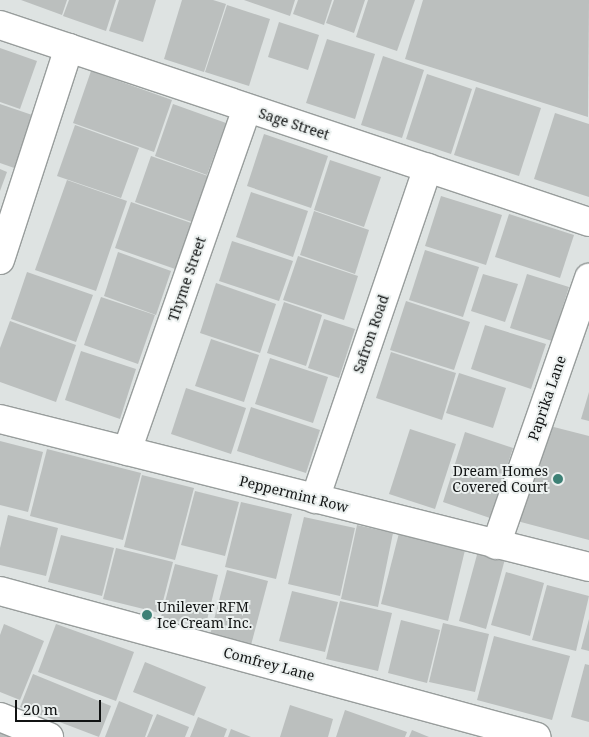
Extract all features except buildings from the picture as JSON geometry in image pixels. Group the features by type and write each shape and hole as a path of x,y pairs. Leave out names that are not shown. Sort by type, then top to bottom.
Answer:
{"street":[{"name":"Sage Street","path":"0,25 589,222"},
{"path":"0,260 69,48"},
{"name":"Thyme Street","path":"127,451 247,108"},
{"name":"Safron Road","path":"315,499 428,168"},
{"name":"Paprika Lane","path":"496,545 589,278"},
{"name":"Peppermint Row","path":"0,419 589,567"},
{"name":"Comfrey Lane","path":"0,591 537,737"},
{"path":"0,717 49,737"}],"place":[{"name":"Dream Homes Covered Court","path":"558,479"},
{"name":"Unilever RFM Ice Cream Inc.","path":"147,615"}]}
